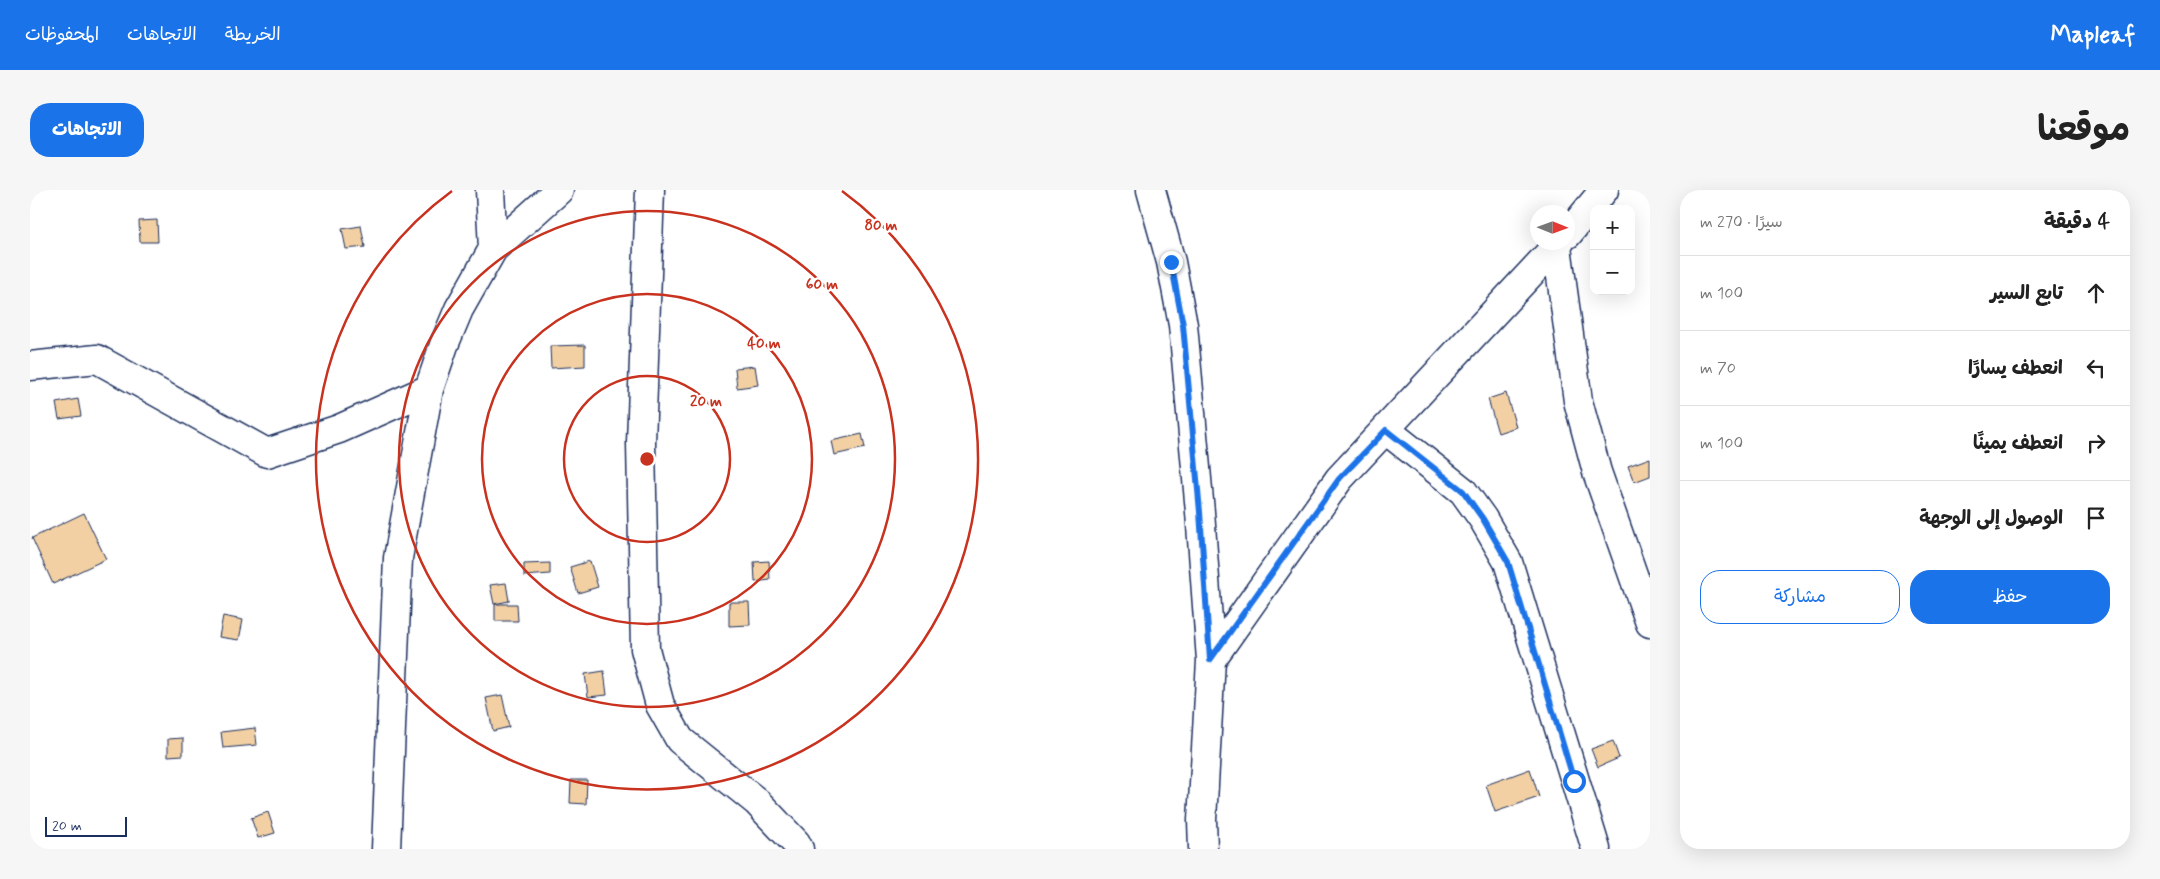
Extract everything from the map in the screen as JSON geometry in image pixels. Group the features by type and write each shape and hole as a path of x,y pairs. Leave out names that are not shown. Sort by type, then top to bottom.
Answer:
{"street":[{"path":"490,190 494,249"},
{"path":"386,849 398,558 429,389 444,344 459,309 494,249 559,190"},
{"path":"650,190 641,443 645,649 660,705 680,740 757,802 796,843 799,849"},
{"path":"1151,190 1171,262 1183,325 1200,512 1210,660 1202,820 1203,849"},
{"path":"1575,225 1604,190"},
{"path":"1210,660 1339,479 1554,250"},
{"path":"1563,250 1578,401 1597,472 1650,623"},
{"path":"30,366 97,359 267,453 338,430 429,389"},
{"path":"1386,430 1463,491 1483,519 1508,562 1596,849"}],"building":[{"path":"157,220 158,242 140,242 139,221"},
{"path":"361,226 365,247 346,249 342,229"},
{"path":"585,345 585,366 551,368 550,346"},
{"path":"755,366 758,385 737,388 735,368"},
{"path":"1506,393 1516,427 1498,433 1488,399"},
{"path":"78,399 81,416 59,419 56,403"},
{"path":"862,434 865,448 834,455 831,441"},
{"path":"1650,458 1650,476 1634,482 1628,466"},
{"path":"84,513 106,559 53,584 32,538"},
{"path":"590,561 598,587 578,593 570,567"},
{"path":"769,561 770,580 755,582 754,562"},
{"path":"550,563 550,574 524,576 524,564"},
{"path":"506,583 509,601 494,604 490,585"},
{"path":"729,602 749,602 750,625 729,626"},
{"path":"495,604 517,604 518,621 495,621"},
{"path":"223,616 243,620 239,640 219,637"},
{"path":"604,671 607,695 588,697 585,674"},
{"path":"502,695 509,727 493,731 486,698"},
{"path":"255,728 257,745 223,748 221,732"},
{"path":"183,738 183,755 168,756 168,739"},
{"path":"1613,741 1619,758 1598,767 1591,749"},
{"path":"1530,769 1539,797 1495,812 1486,785"},
{"path":"571,780 587,780 586,804 570,803"},
{"path":"268,812 275,833 258,838 251,818"}],"route":[{"path":"1171,262 1183,325 1200,512 1210,660 1339,479 1386,430 1463,491 1483,519 1508,562 1574,781"}]}
